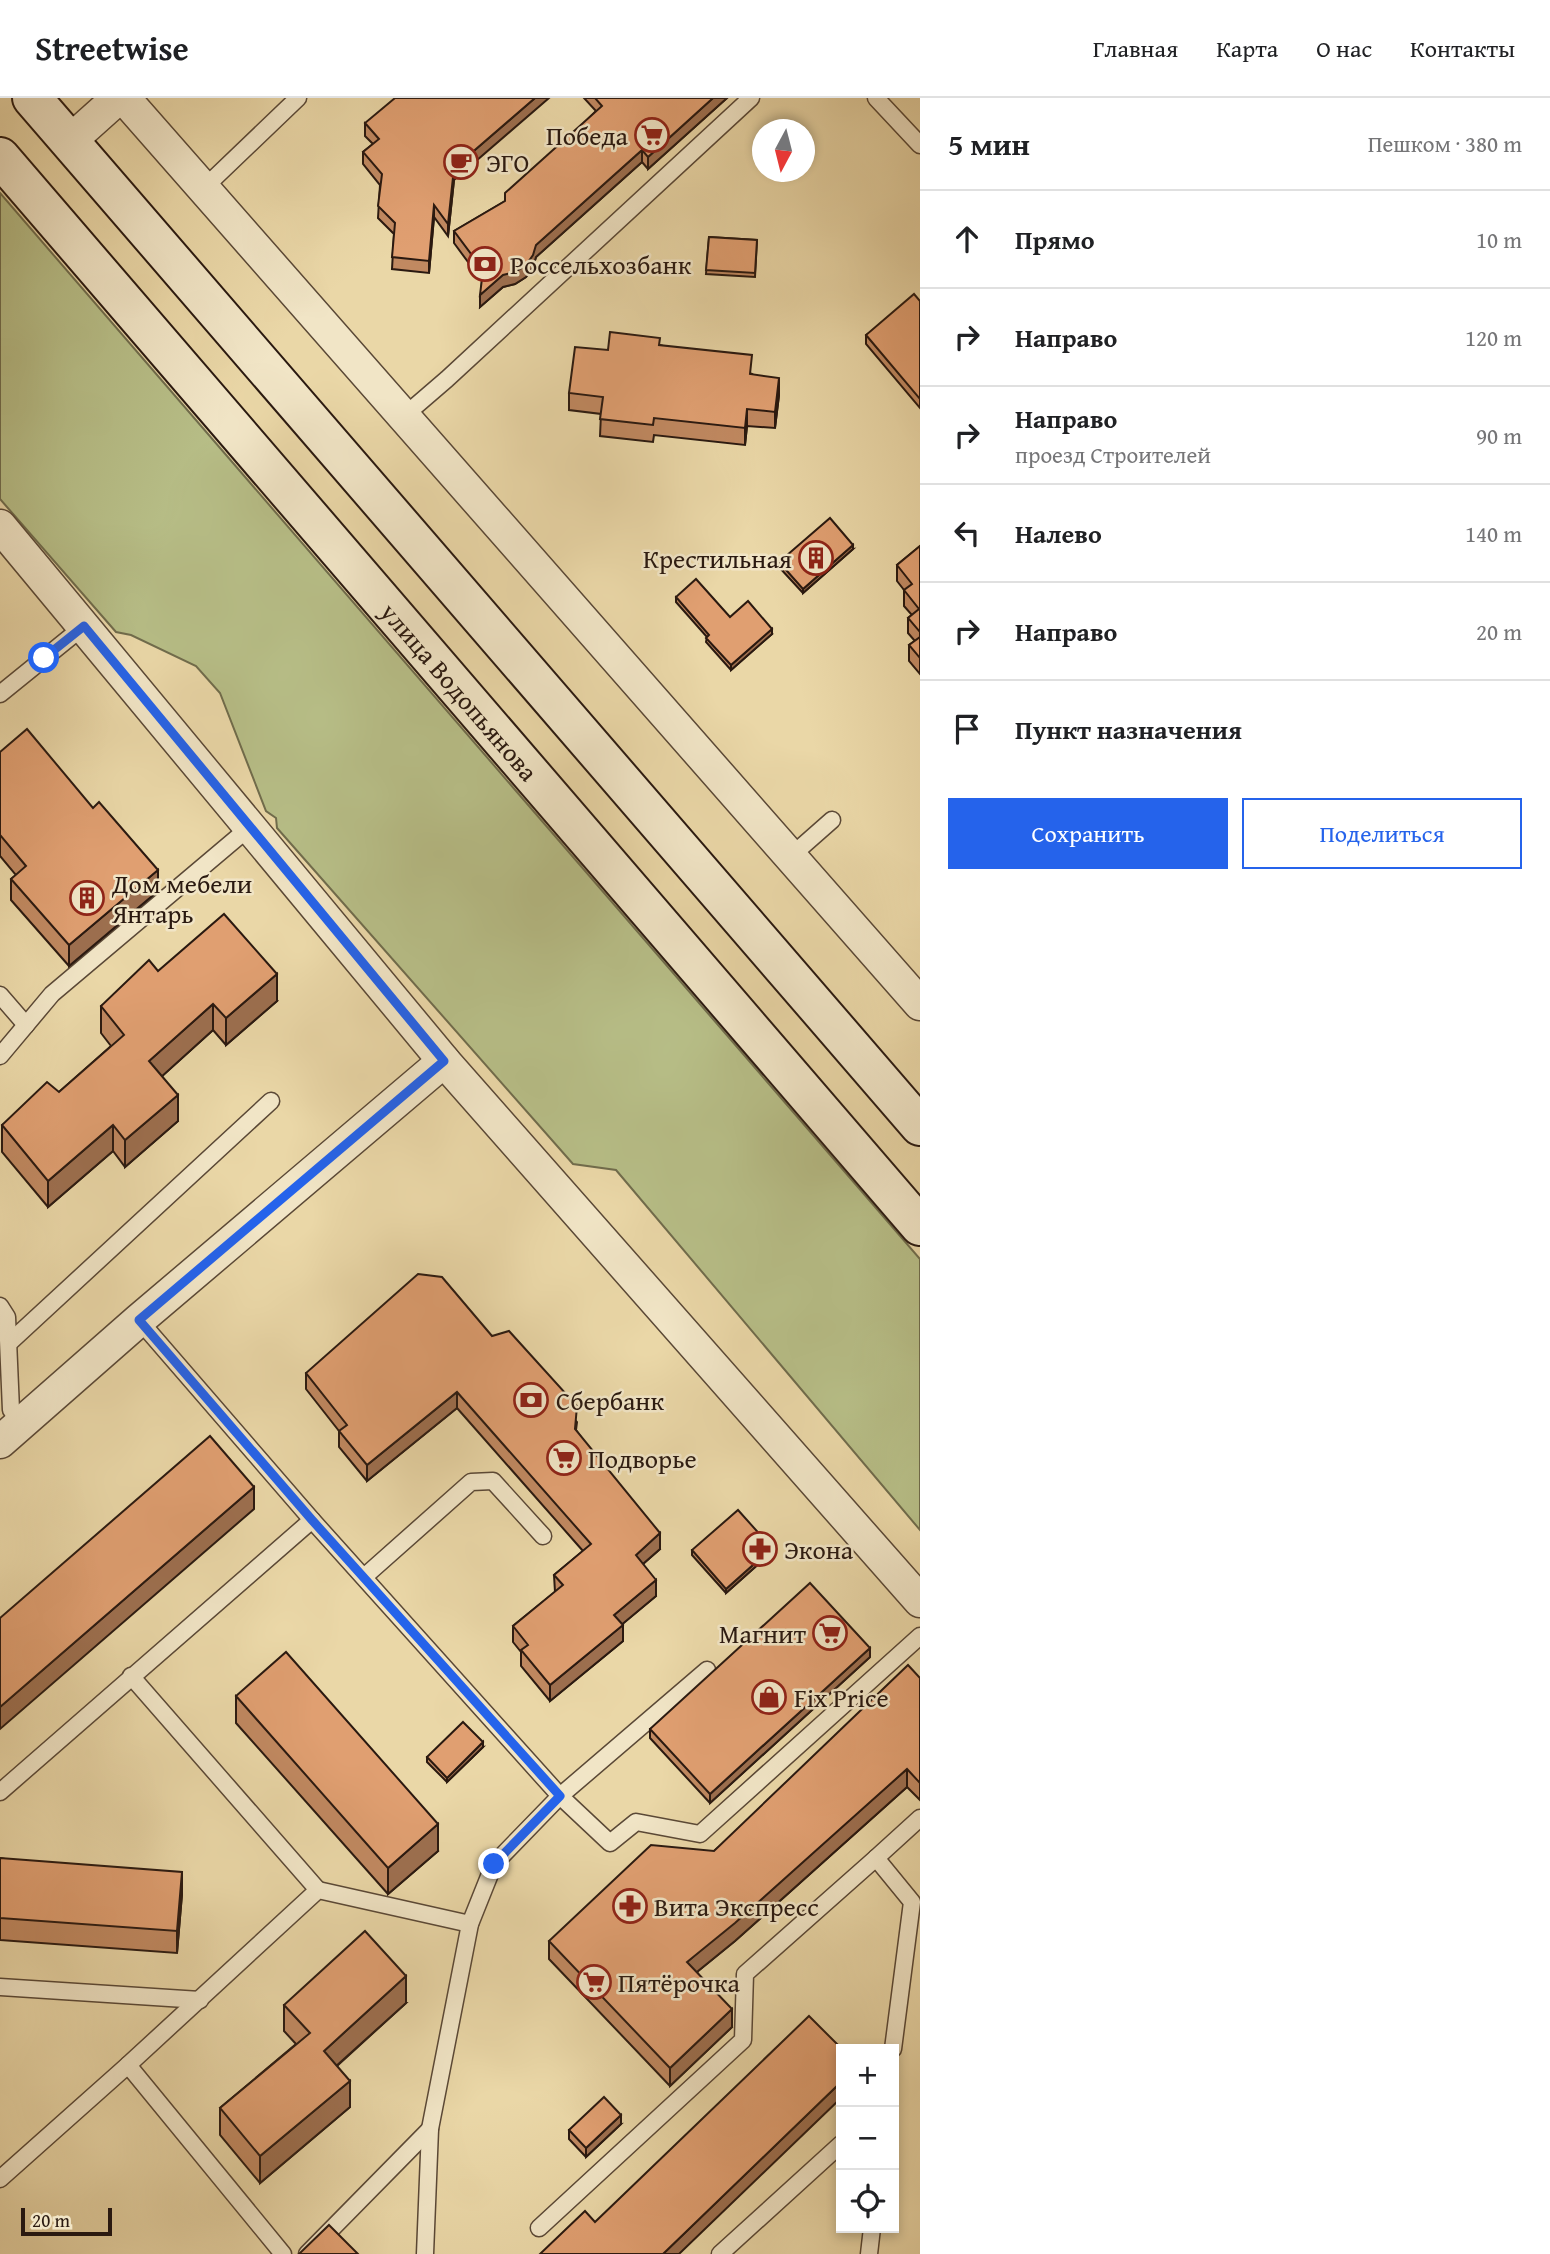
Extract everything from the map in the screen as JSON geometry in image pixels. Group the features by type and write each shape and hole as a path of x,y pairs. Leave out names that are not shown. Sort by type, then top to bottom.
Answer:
{"main road":[{"path":"33,98 920,1126"},
{"name":"улица Водопьянова","path":"0,157 920,1226"}],"street":[{"path":"69,141 118,98"},
{"path":"124,98 920,1004"},
{"path":"0,526 444,1061 920,1601"},
{"path":"0,1442 444,1061"}],"lane":[{"path":"204,188 298,98"},
{"path":"404,416 751,98"},
{"path":"876,98 920,145"},
{"path":"0,694 84,626"},
{"path":"790,857 832,820"},
{"path":"0,1056 52,994 251,826"},
{"path":"0,995 26,1025"},
{"path":"9,1343 271,1101"},
{"path":"0,1306 7,1317 11,1410 24,1422"},
{"path":"139,1320 312,1520 560,1796 610,1843 636,1822 700,1834 920,1636"},
{"path":"364,1577 471,1482 493,1481 543,1536"},
{"path":"0,1792 312,1520"},
{"path":"425,2254 430,2129 470,1924 494,1864 560,1796 707,1670"},
{"path":"131,1676 318,1890 470,1924"},
{"path":"539,2228 743,2040 745,1974 920,1818"},
{"path":"876,1858 916,1906 894,2044"},
{"path":"0,2179 318,1890"},
{"path":"0,1987 200,2000"},
{"path":"128,2065 283,2254"},
{"path":"307,2254 430,2129"},
{"path":"720,2254 836,2149"},
{"path":"869,2254 871,2233"}],"green space":[{"path":"0,193 920,1259 920,1530 616,1170 573,1164 277,828 276,818 266,811 220,693 196,666 131,635 116,632 0,499"}],"building":[{"path":"395,98 535,98 454,168 448,224 434,205 429,261 392,257 395,223 378,206 382,174 363,152 379,139 365,123"},
{"path":"595,98 713,98 648,157 642,150 536,245 526,265 503,275 480,295 483,270 454,231 505,201 505,193 602,106"},
{"path":"709,237 757,240 755,273 706,270"},
{"path":"914,294 920,301 920,399 866,335"},
{"path":"610,332 660,338 659,345 752,355 750,374 779,378 775,412 747,409 745,428 654,418 653,425 600,419 603,397 569,393 575,347 608,350"},
{"name":"Крестильная","path":"830,518 853,545 803,589 779,562"},
{"path":"920,546 920,632 908,618 919,609 904,590 912,584 897,565"},
{"path":"696,579 730,617 748,601 772,629 731,665 706,638 709,635 676,597"},
{"path":"920,637 920,658 909,645"},
{"path":"27,729 93,808 99,802 158,870 69,945 11,879 26,866 0,835 0,752"},
{"path":"224,914 277,974 226,1018 213,1004 149,1061 178,1095 125,1140 113,1125 48,1181 2,1125 47,1082 59,1092 124,1035 101,1006 149,960 158,971"},
{"path":"418,1274 442,1277 492,1336 509,1331 577,1406 575,1429 660,1533 636,1555 656,1580 614,1615 623,1625 550,1685 521,1650 528,1645 513,1626 563,1585 554,1575 591,1544 457,1392 367,1465 339,1431 347,1425 306,1373"},
{"path":"210,1436 254,1487 0,1707 0,1618"},
{"path":"738,1510 772,1548 726,1589 692,1550"},
{"path":"810,1583 870,1648 710,1794 650,1729"},
{"path":"286,1652 438,1824 388,1868 236,1696"},
{"path":"908,1665 920,1678 920,1783 907,1769 735,1923 687,1962 732,2009 670,2068 549,1941 651,1845 714,1851"},
{"path":"463,1722 483,1742 447,1778 427,1757"},
{"path":"0,1858 182,1872 177,1931 0,1918"},
{"path":"365,1931 406,1976 324,2051 350,2081 260,2156 220,2108 310,2033 284,2005"},
{"path":"809,2016 837,2044 836,2087 663,2254 540,2254 585,2211 595,2222"},
{"path":"604,2097 621,2115 586,2148 569,2130"},
{"path":"329,2225 358,2254 299,2254"}],"place":[{"name":"Победа","path":"652,135"},
{"name":"ЭГО","path":"461,162"},
{"name":"Россельхозбанк","path":"485,264"},
{"name":"Крестильная","path":"816,558"},
{"name":"Дом мебели Янтарь","path":"87,898"},
{"name":"Сбербанк","path":"531,1400"},
{"name":"Подворье","path":"564,1458"},
{"name":"Экона","path":"760,1549"},
{"name":"Магнит","path":"830,1633"},
{"name":"Fix Price","path":"769,1697"},
{"name":"Вита Экспресс","path":"630,1906"},
{"name":"Пятёрочка","path":"594,1982"}],"route":[{"path":"44,658 84,626 444,1061 139,1320 312,1520 560,1796 494,1864"}]}
